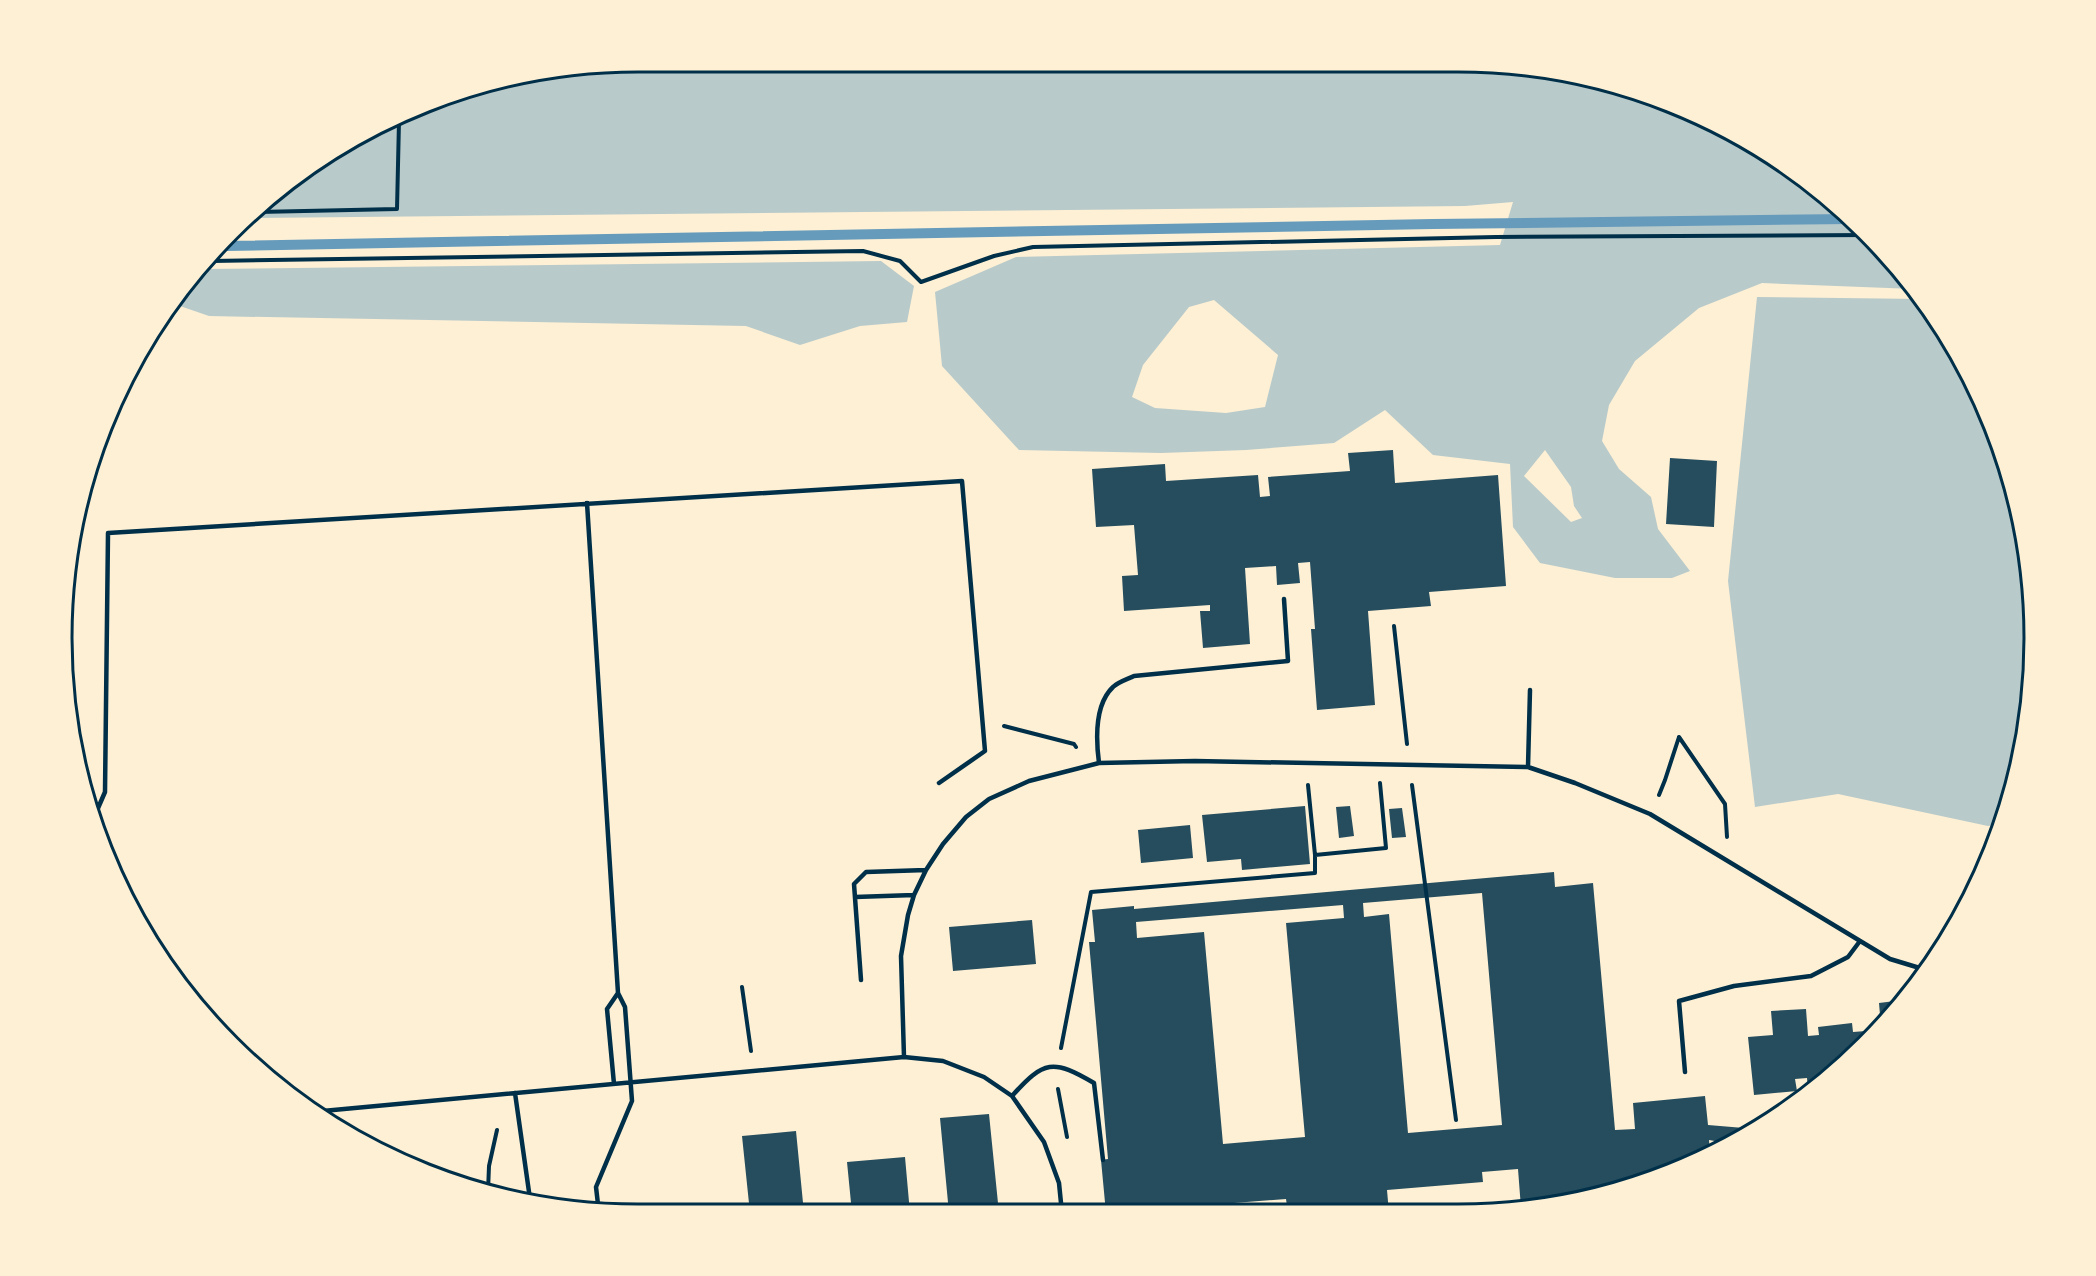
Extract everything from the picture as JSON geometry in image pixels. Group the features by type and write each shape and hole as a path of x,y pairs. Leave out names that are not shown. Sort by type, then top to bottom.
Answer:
{"lane":[{"path":"98,808 105,792 108,533 962,481 985,751 939,783"},
{"path":"587,503 618,993 625,1007 632,1082 632,1101 597,1187 598,1203"},
{"path":"1099,763 1098,724 1102,704 1113,687 1134,676 1288,661 1284,599"},
{"path":"1528,767 1530,690"},
{"path":"904,1056 901,956 908,915 914,895 926,870 943,844 966,817 989,799 1029,781 1099,763 1195,761 1528,767 1575,783 1650,814 1890,959 1918,967"},
{"path":"861,980 854,884 866,872 926,870"},
{"path":"855,897 914,895"},
{"path":"1686,1072 1679,1001 1734,986 1811,976 1848,957 1860,941"},
{"path":"614,1083 607,1009 618,993"},
{"path":"327,1111 904,1056 943,1061 984,1077 1012,1096 1044,1142 1059,1183 1061,1204"},
{"path":"1012,1096 1028,1078 1046,1067 1057,1066 1071,1070 1094,1083 1103,1160"},
{"path":"515,1093 529,1193"}],"path":[{"path":"265,212 397,209 399,125"},
{"path":"216,261 863,251 900,261 921,282 994,256 1033,247 1496,237 1855,235"},
{"path":"1394,626 1409,765 1456,1120"},
{"path":"983,720 1074,744 1088,766"},
{"path":"1665,780 1679,737 1725,804 1725,823"},
{"path":"1069,1147 1058,1089 1057,1066 1091,892 1315,873 1306,763"},
{"path":"1315,855 1386,848 1379,765"},
{"path":"742,987 754,1071"},
{"path":"488,1184 489,1166 504,1094"}],"shaded area":[{"path":"638,72 1495,73 1532,77 1604,91 1675,115 1708,130 1772,167 1803,189 1858,238 1903,289 1762,283 1699,308 1635,361 1609,405 1602,441 1619,469 1651,497 1658,529 1690,571 1672,578 1615,578 1540,563 1513,527 1510,464 1433,455 1385,410 1334,443 1246,450 1161,453 1019,450 942,366 935,292 1016,257 1500,245 1513,202 1465,206 259,218 324,167 388,130 421,115 492,91 564,77","holes":["1214,300 1278,355 1265,407 1226,413 1155,408 1132,397 1143,365 1189,307","1545,450 1571,487 1574,506 1582,518 1571,522 1524,476"]},
{"path":"881,261 914,286 907,322 860,326 800,345 746,326 209,316 180,306 209,269"},
{"path":"1757,297 1911,299 1948,355 1981,421 2005,492 2019,564 2023,601 2023,675 2013,748 1992,825 1838,794 1755,807 1728,581"}],"building":[{"path":"1393,450 1395,483 1498,475 1506,586 1429,592 1431,606 1368,611 1375,705 1317,710 1311,629 1315,629 1310,562 1298,563 1300,583 1277,585 1276,566 1245,568 1250,644 1203,648 1200,611 1210,611 1210,605 1124,611 1122,576 1138,575 1134,525 1096,527 1092,469 1165,464 1166,481 1258,475 1260,497 1270,496 1268,477 1350,471 1348,453"},
{"path":"1670,458 1717,461 1714,527 1666,524"},
{"path":"1305,806 1310,864 1242,870 1241,859 1207,862 1202,815"},
{"path":"1350,806 1354,836 1339,838 1336,807"},
{"path":"1402,808 1406,837 1392,838 1389,809"},
{"path":"1190,825 1193,858 1141,863 1138,830"},
{"path":"1554,872 1555,887 1593,883 1615,1130 1635,1129 1633,1103 1705,1096 1708,1125 1741,1128 1717,1141 1709,1140 1708,1146 1640,1174 1604,1185 1532,1199 1520,1200 1518,1169 1482,1172 1483,1182 1387,1190 1388,1204 1287,1204 1286,1199 1222,1204 1105,1204 1101,1160 1108,1159 1089,942 1095,942 1092,910 1134,906 1134,909","holes":["1482,893 1502,1125 1408,1133 1389,914 1364,917 1363,903","1343,905 1344,918 1286,923 1305,1137 1223,1144 1204,932 1137,938 1136,922"]},
{"path":"1032,920 1036,964 953,971 949,927"},
{"path":"1892,1001 1880,1015 1879,1003"},
{"path":"1806,1009 1808,1036 1819,1035 1818,1027 1852,1023 1853,1032 1865,1031 1807,1083 1807,1078 1795,1079 1797,1091 1754,1095 1748,1037 1773,1035 1771,1011"},
{"path":"989,1114 998,1204 948,1204 940,1118"},
{"path":"796,1131 803,1204 749,1204 742,1136"},
{"path":"905,1157 909,1204 851,1204 847,1162"}],"waterway":[{"path":"230,246 1433,224 1838,219"}]}
